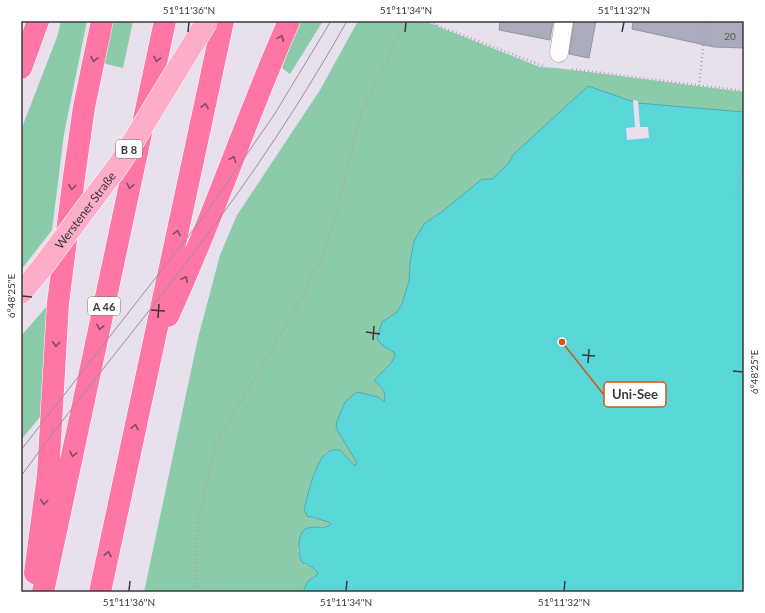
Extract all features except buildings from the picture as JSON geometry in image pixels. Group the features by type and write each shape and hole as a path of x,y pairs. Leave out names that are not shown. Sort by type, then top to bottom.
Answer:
{"highway":[{"path":"21,68 38,21"},
{"path":"32,592 48,475 58,303 84,107 102,21"},
{"name":"A 46","path":"44,592 165,21"},
{"path":"100,592 223,21"},
{"path":"151,353 186,278 272,60 289,21"}],"main road":[{"name":"Werstener Straße","path":"21,293 120,163 207,21"}],"street":[{"path":"562,60 564,21"}],"path":[{"path":"194,592 198,523 215,444 299,302 321,259 336,214 362,110 406,21"},
{"path":"426,21 540,66 545,66"},
{"path":"436,26 438,21"},
{"path":"699,86 706,21"},
{"path":"562,60 699,86 744,91"},
{"path":"737,196 744,157"}],"green space":[{"path":"61,21 87,21 64,134 52,230 21,270 21,130 57,37"},
{"path":"112,21 133,21 123,68 103,63"},
{"path":"299,21 323,21 290,74 282,68"},
{"path":"358,21 424,21 540,67 744,92 744,112 637,103 538,133 513,155 508,164 492,179 424,224 410,263 409,281 402,304 397,312 382,322 390,350 395,353 393,361 390,365 374,381 383,390 385,396 384,403 378,397 367,394 339,434 357,462 356,465 354,465 340,450 326,452 315,471 306,501 311,518 329,522 331,524 328,526 313,527 299,546 298,550 305,565 317,571 318,573 316,576 308,581 303,592 144,592 198,338 220,255 237,215 320,90"},
{"path":"48,305 45,411 21,440 21,336"}],"water":[{"path":"588,86 637,103 744,112 744,592 303,592 308,581 318,573 312,567 302,562 299,550 301,535 304,530 308,528 323,527 331,524 329,522 307,516 304,510 307,496 320,462 331,450 340,450 354,465 357,463 336,428 337,421 345,402 357,392 378,397 384,402 385,396 383,390 374,381 392,361 395,353 382,345 377,339 382,322 397,312 402,304 409,281 410,263 414,241 424,224 443,211 482,179 492,179 508,164 513,155"}],"pier":[{"path":"633,100 638,101 640,127 648,127 649,138 627,140 626,128 635,127"}],"tram line":[{"path":"21,450 204,216 274,115 331,21"},
{"path":"21,476 236,196 294,110 347,21"}],"place":[{"name":"Uni-See","path":"562,342"}]}
